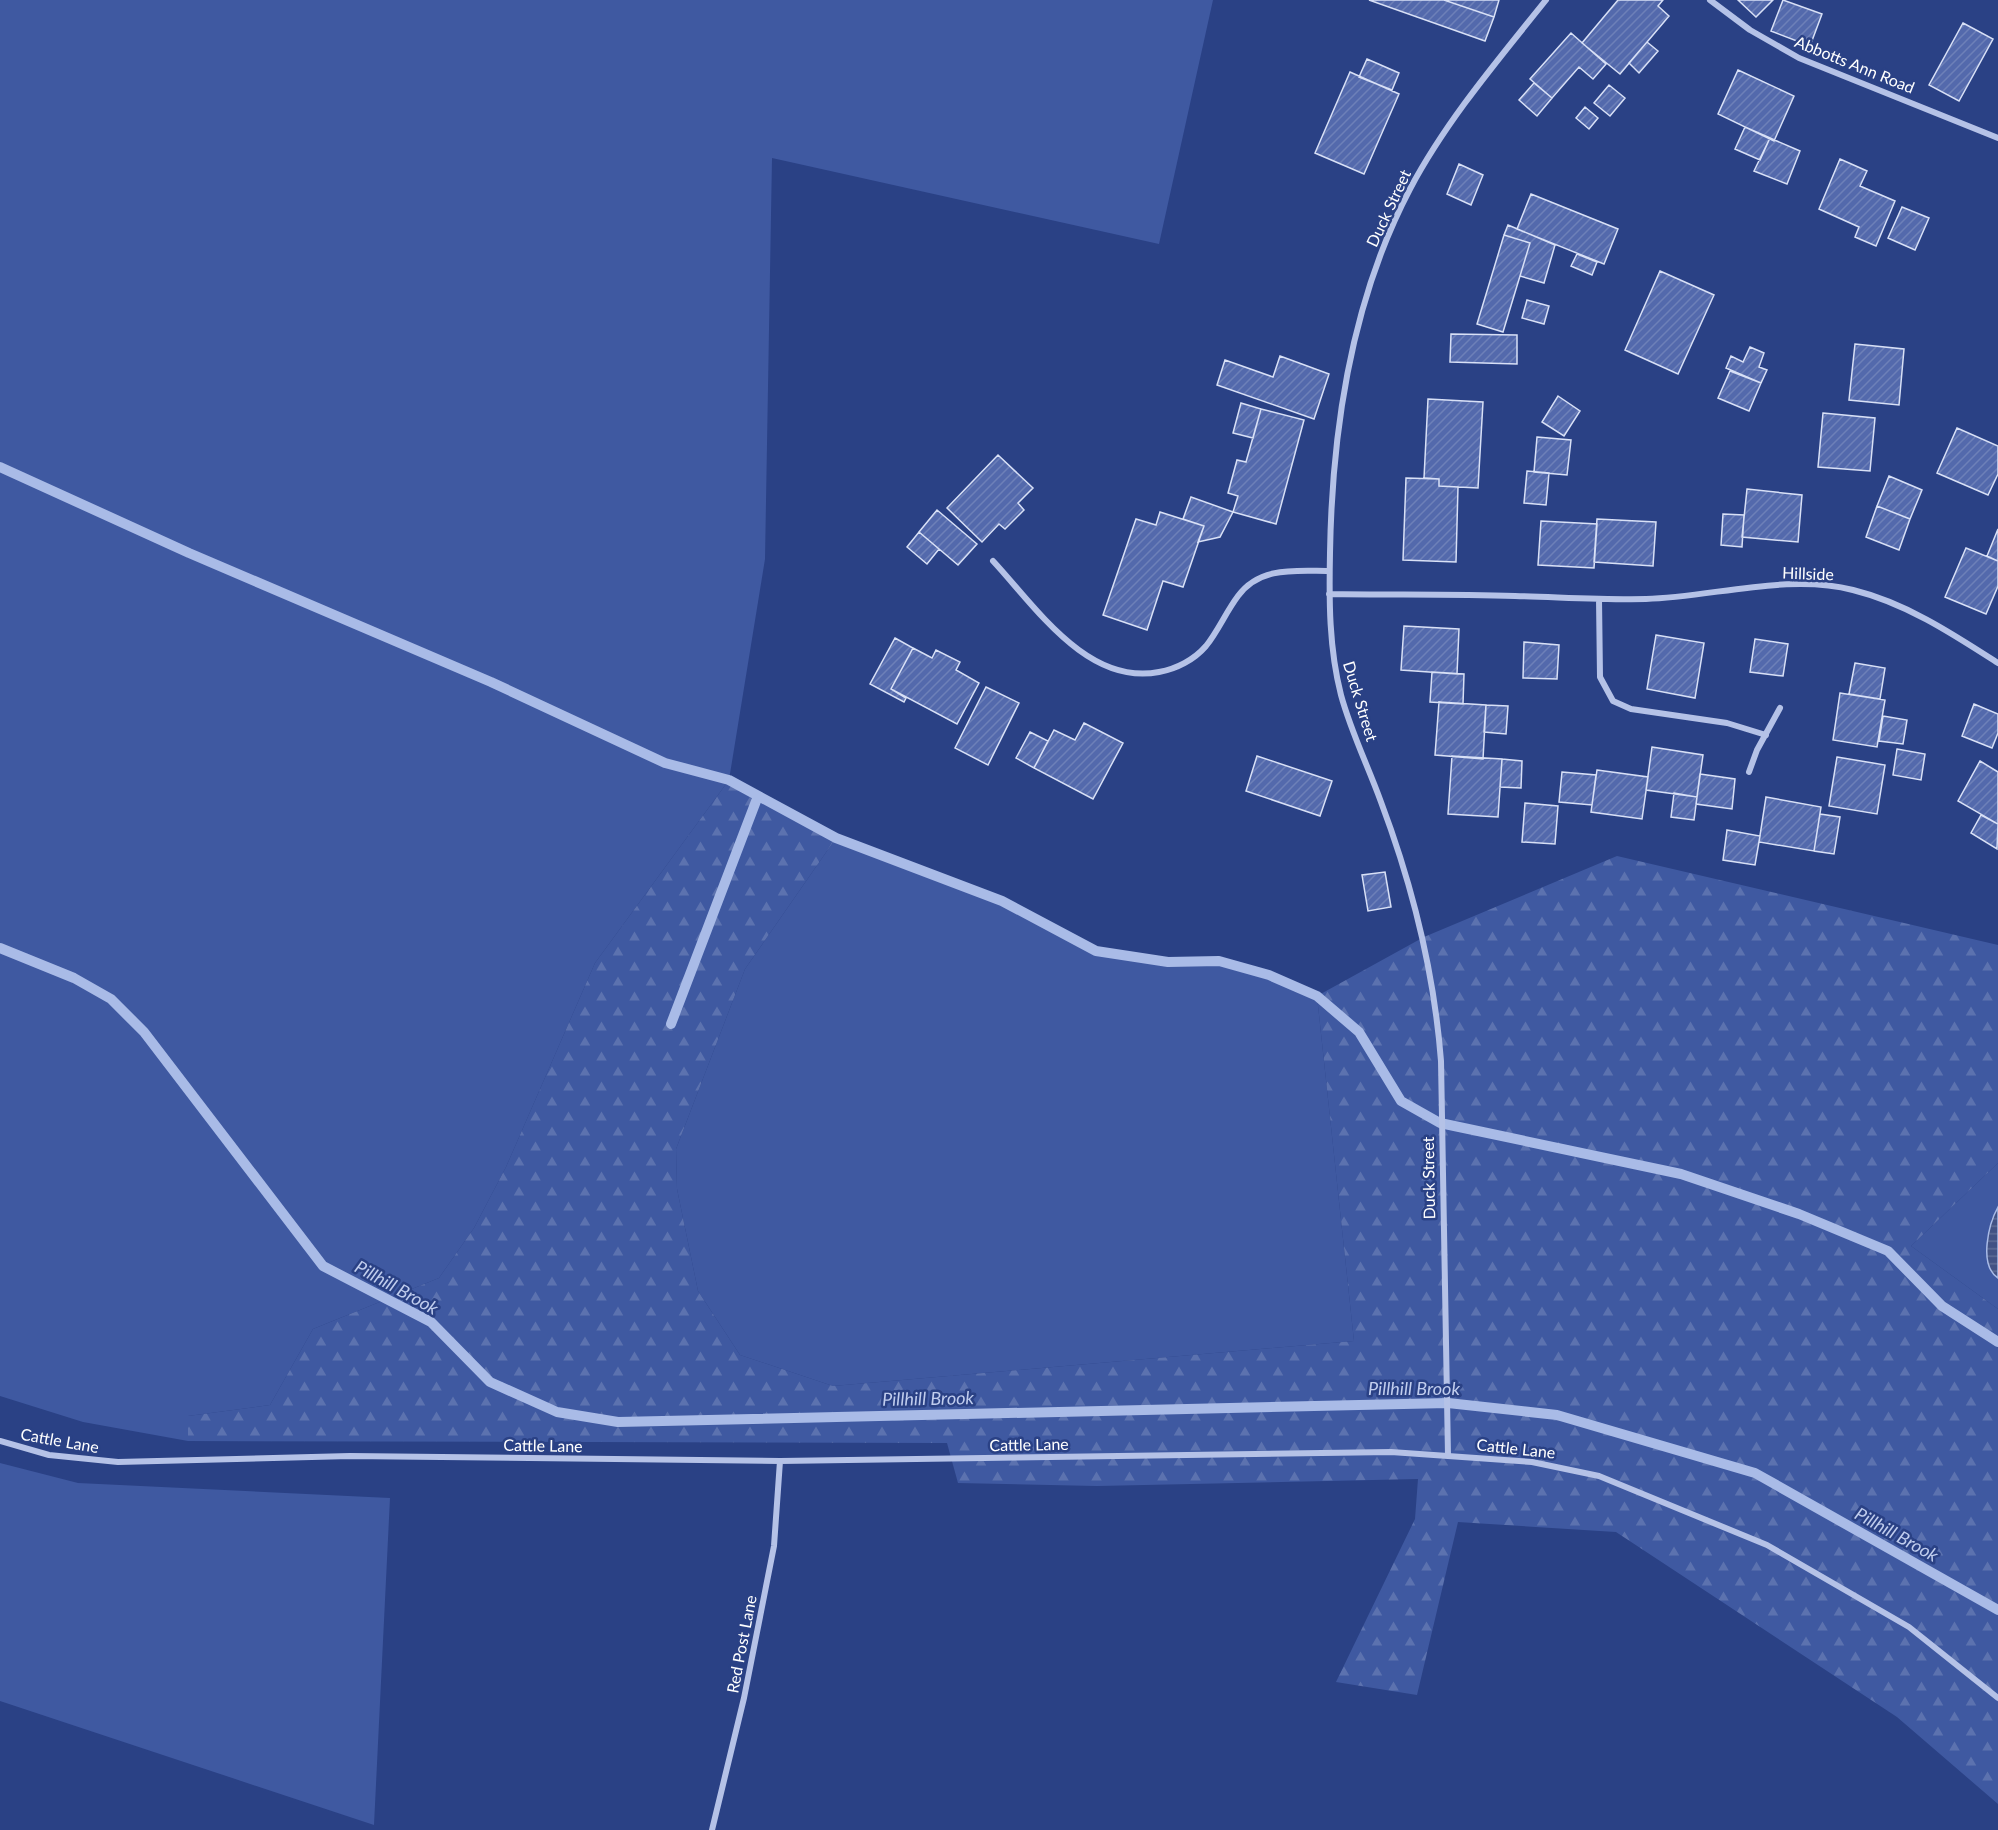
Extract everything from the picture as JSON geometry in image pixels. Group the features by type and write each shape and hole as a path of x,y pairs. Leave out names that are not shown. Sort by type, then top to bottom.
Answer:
{"street":[{"name":"Duck Street","path":"1448,1455 1438,1016 1426,946 1382,803 1342,697 1331,638 1329,594 1335,469 1342,409 1365,305 1378,261 1410,189 1427,159 1480,84 1546,0"},
{"name":"Abbotts Ann Road","path":"1710,0 1750,30 1799,58 1998,138"},
{"path":"993,561 1060,633 1083,653 1105,666 1128,672 1152,673 1173,669 1206,647 1238,596 1249,584 1279,571 1329,571"},
{"name":"Hillside","path":"1329,594 1599,599 1683,597 1806,584 1838,587 1854,590 1917,615 1998,663"},
{"path":"1599,599 1600,677 1613,701 1631,709 1727,723 1766,735"},
{"path":"1749,772 1780,708"},
{"name":"Cattle Lane","path":"0,1441 49,1455 118,1462 350,1456 780,1461 1349,1452 1448,1455 1532,1462 1599,1476 1767,1545 1909,1628 1998,1698"},
{"name":"Red Post Lane","path":"712,1830 739,1719 774,1546 780,1461"}],"green space":[{"path":"0,0 1213,0 1159,244 772,158 765,559 729,780 595,963 506,1167 474,1228 439,1278 313,1329 270,1405 188,1416 188,1441 83,1422 0,1396"},
{"path":"729,780 836,838 745,969 676,1149 677,1189 698,1291 740,1355 833,1386 1354,1341 1317,996 1424,937 1617,856 1998,945 1998,1163 1911,1246 1998,1309 1998,1804 1897,1717 1616,1532 1458,1522 1417,1695 1336,1682 1415,1519 1418,1479 1097,1486 958,1483 947,1443 188,1441 188,1416 270,1405 313,1329 439,1278 474,1228 506,1167 595,963"},
{"path":"836,838 1002,901 1096,951 1168,962 1219,961 1269,975 1317,996 1354,1341 833,1386 740,1355 698,1291 677,1189 676,1149 745,969"},
{"path":"1998,1163 1998,1207 1991,1220 1994,1275 1998,1278 1998,1309 1911,1246"},
{"path":"0,1463 78,1483 390,1498 374,1825 0,1701"}],"shaded area":[{"path":"1998,1207 1998,1278 1988,1264 1987,1244 1991,1223"}],"building":[{"path":"1369,0 1444,0 1494,17 1485,41"},
{"path":"1444,0 1499,0 1494,17"},
{"path":"1618,0 1663,0 1658,6 1669,16 1620,74 1582,43"},
{"path":"1738,0 1773,0 1756,17"},
{"path":"1783,0 1822,14 1810,46 1771,31"},
{"path":"1963,23 1993,39 1959,101 1929,85"},
{"path":"1571,33 1606,64 1593,79 1579,67 1552,98 1530,79"},
{"path":"1647,42 1658,51 1639,73 1629,63"},
{"path":"1367,59 1399,73 1392,90 1359,77"},
{"path":"1738,70 1794,96 1774,141 1718,114"},
{"path":"1350,72 1399,94 1364,174 1315,153"},
{"path":"1534,83 1552,98 1537,116 1519,100"},
{"path":"1609,85 1625,98 1610,116 1594,103"},
{"path":"1585,107 1598,118 1589,129 1576,118"},
{"path":"1745,127 1770,138 1760,160 1735,149"},
{"path":"1770,138 1800,151 1787,184 1754,171"},
{"path":"1840,159 1867,171 1860,186 1895,201 1876,246 1855,237 1859,227 1819,209"},
{"path":"1459,164 1483,175 1471,205 1447,194"},
{"path":"1531,194 1618,229 1604,264 1517,229"},
{"path":"1902,207 1929,218 1915,250 1888,238"},
{"path":"1508,225 1555,245 1544,283 1520,276 1530,243 1504,235"},
{"path":"1504,235 1530,243 1503,332 1477,324"},
{"path":"1577,254 1597,262 1592,275 1571,266"},
{"path":"1660,271 1714,295 1678,374 1625,350"},
{"path":"1527,300 1549,306 1544,324 1522,318"},
{"path":"1451,334 1517,335 1517,364 1450,362"},
{"path":"1855,344 1904,349 1899,405 1849,400"},
{"path":"1750,347 1764,353 1759,367 1767,370 1761,383 1726,368 1731,356 1743,362"},
{"path":"1280,356 1329,374 1314,419 1217,385 1225,360 1273,377"},
{"path":"1730,371 1761,383 1749,411 1718,398"},
{"path":"1558,396 1580,411 1564,436 1542,422"},
{"path":"1428,399 1483,402 1478,488 1439,486 1439,479 1424,478"},
{"path":"1241,403 1261,409 1253,438 1233,433"},
{"path":"1261,409 1304,420 1276,524 1233,512 1238,496 1228,493 1237,460 1246,462"},
{"path":"1823,413 1875,418 1870,471 1818,467"},
{"path":"1957,428 1998,446 1998,474 1988,495 1937,473"},
{"path":"1537,437 1571,440 1567,475 1534,472"},
{"path":"998,455 1033,488 1018,503 1024,510 1005,529 999,524 982,542 947,508"},
{"path":"1527,471 1549,473 1546,505 1524,503"},
{"path":"1889,476 1922,490 1910,519 1877,506"},
{"path":"1406,478 1439,479 1439,486 1458,487 1456,562 1403,560"},
{"path":"1747,489 1802,495 1798,542 1742,537"},
{"path":"1191,497 1233,512 1220,537 1198,542 1204,526 1183,519"},
{"path":"1877,506 1910,519 1899,550 1866,537"},
{"path":"937,510 977,544 958,565 919,532"},
{"path":"1160,512 1204,526 1183,587 1163,581 1147,630 1103,615 1136,519 1156,525"},
{"path":"1723,514 1744,515 1742,547 1721,545"},
{"path":"1597,519 1656,522 1653,566 1594,562"},
{"path":"1541,521 1597,524 1594,568 1538,565"},
{"path":"1998,529 1998,561 1987,556"},
{"path":"919,532 939,549 927,564 907,547"},
{"path":"1966,548 1998,561 1998,586 1986,614 1945,597"},
{"path":"1404,626 1459,629 1457,674 1401,670"},
{"path":"1656,635 1704,643 1695,698 1647,689"},
{"path":"895,638 913,648 891,689 906,698 904,702 870,684"},
{"path":"1755,639 1788,644 1783,676 1750,672"},
{"path":"1524,642 1559,645 1557,679 1523,678"},
{"path":"913,648 932,658 936,650 960,662 956,670 979,683 957,724 891,689"},
{"path":"1855,663 1885,668 1880,699 1849,694"},
{"path":"1432,672 1464,674 1463,704 1430,702"},
{"path":"986,687 1019,703 988,765 955,748"},
{"path":"1840,693 1885,700 1877,747 1833,740"},
{"path":"1439,702 1486,705 1483,759 1435,755"},
{"path":"1974,704 1998,714 1998,733 1992,748 1962,736"},
{"path":"1486,705 1508,706 1506,734 1484,732"},
{"path":"1883,716 1907,720 1903,744 1879,741"},
{"path":"1084,723 1123,743 1093,799 1034,768 1054,730 1075,740"},
{"path":"1030,732 1048,741 1034,768 1016,758"},
{"path":"1652,747 1703,755 1697,797 1646,790"},
{"path":"1897,749 1925,754 1921,780 1893,775"},
{"path":"1257,756 1332,781 1320,816 1246,791"},
{"path":"1452,756 1502,759 1498,817 1448,814"},
{"path":"1837,757 1885,765 1877,814 1829,806"},
{"path":"1502,759 1522,761 1521,788 1500,787"},
{"path":"1980,761 1998,772 1998,824 1958,801"},
{"path":"1597,770 1648,777 1642,819 1591,812"},
{"path":"1562,772 1596,775 1592,805 1559,802"},
{"path":"1700,774 1735,779 1732,809 1696,804"},
{"path":"1674,793 1697,797 1694,820 1671,817"},
{"path":"1766,797 1821,807 1814,851 1759,842"},
{"path":"1525,803 1558,806 1555,844 1522,842"},
{"path":"1820,814 1840,817 1834,854 1814,851"},
{"path":"1981,815 1998,824 1997,849 1971,833"},
{"path":"1727,830 1760,836 1755,865 1723,860"},
{"path":"1385,872 1391,907 1368,911 1362,875"}],"waterway":[{"path":"0,467 189,553 491,682 665,763 729,780 836,838 1002,901 1096,951 1168,962 1219,961 1269,975 1317,996 1359,1032 1401,1101 1440,1123 1681,1174 1799,1214 1888,1251 1942,1306 1998,1342"},
{"path":"671,1024 758,796"},
{"name":"Pillhill Brook","path":"0,948 74,978 111,999 144,1032 323,1266 431,1322 490,1382 557,1412 618,1422 1448,1403 1557,1415 1755,1473 1998,1610"}]}
